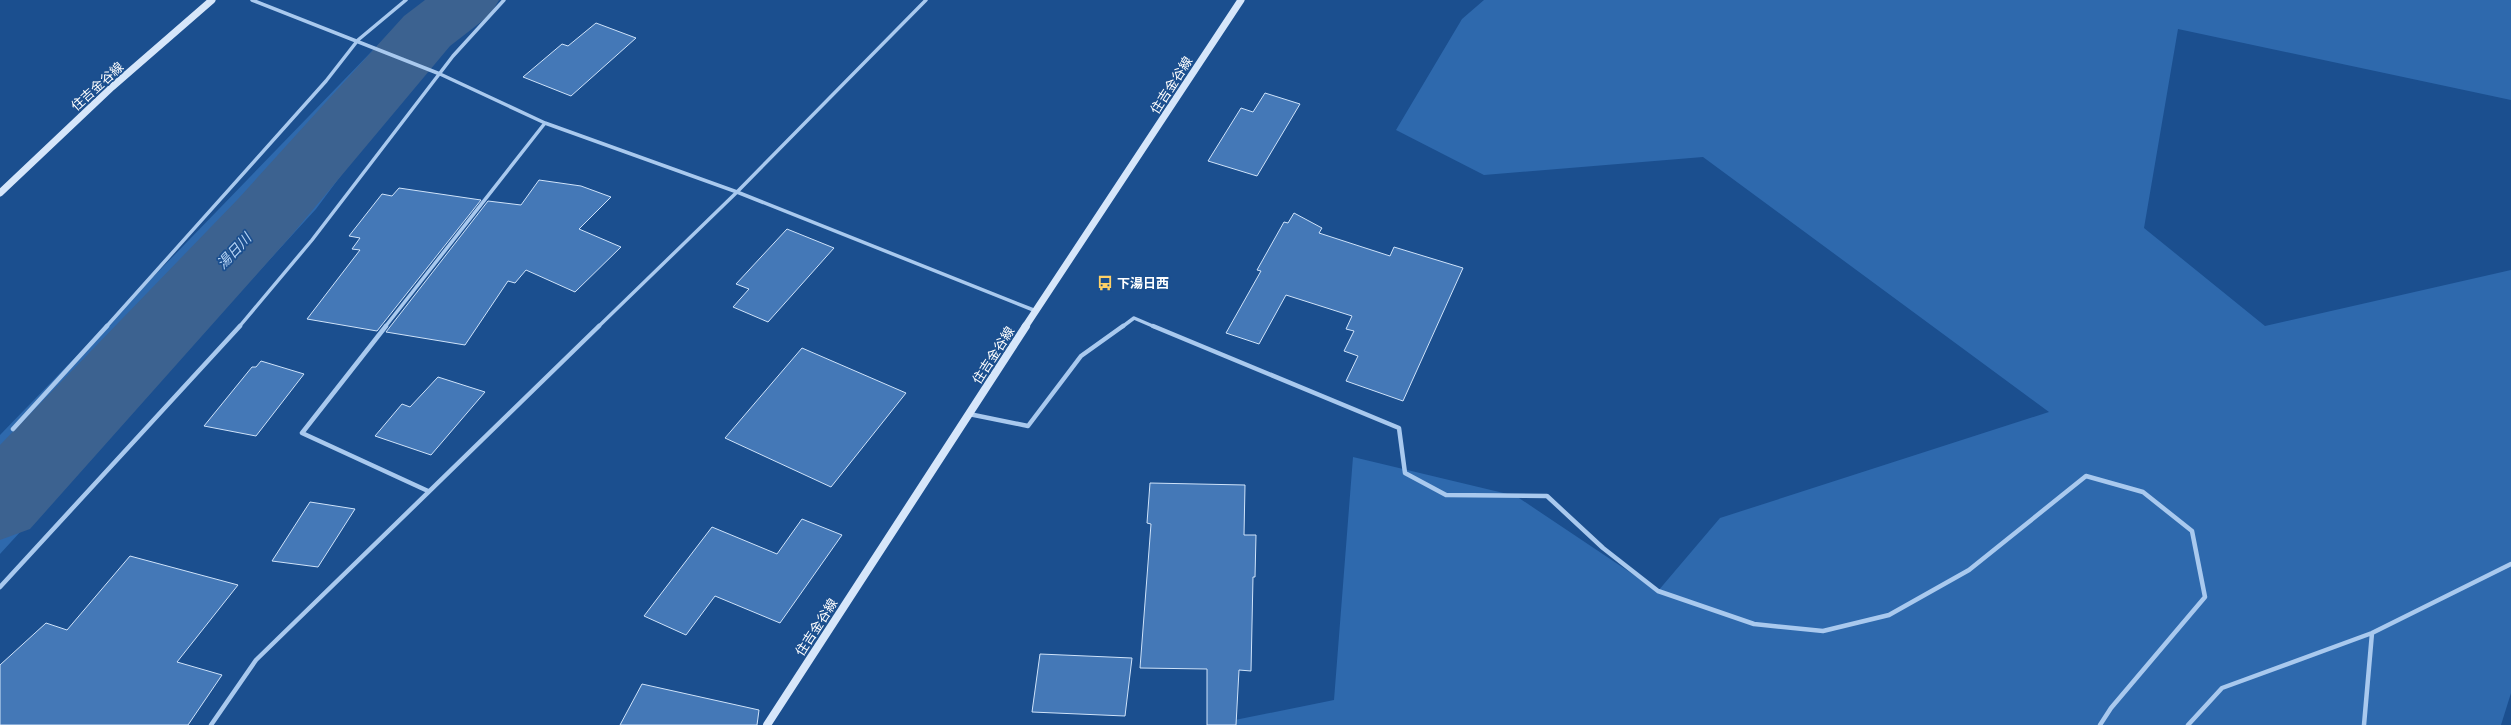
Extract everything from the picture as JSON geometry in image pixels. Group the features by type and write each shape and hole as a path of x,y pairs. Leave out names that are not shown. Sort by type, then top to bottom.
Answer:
{"main road":[{"name":"住吉金谷線","path":"0,193 118,82 212,0"},
{"name":"住吉金谷線","path":"767,725 968,414 1241,0"}],"street":[{"path":"252,0 358,40 440,74 545,123 737,192 1036,311"},
{"path":"13,429 185,241 326,81 358,40 406,0"},
{"path":"0,587 194,377 312,240 470,33 504,0"},
{"path":"211,725 256,660 737,192 926,0"},
{"path":"428,491 302,433 545,123"},
{"path":"968,414 1028,426 1081,356 1134,318 1399,428 1404,473 1446,495 1547,496 1603,548 1658,591 1754,624 1823,631 1889,615 1969,570 2086,476 2143,492 2192,531 2205,597 2111,708 2100,725"},
{"path":"2188,725 2222,688 2372,633 2511,564"},
{"path":"2364,725 2372,633"}],"shaded area":[{"path":"429,0 479,0 462,13 316,209 0,554 0,435 404,18"},
{"path":"1484,0 2511,0 2511,100 2178,29 2144,228 2265,326 2511,270 2511,693 2501,725 1210,725 1334,700 1353,457 1516,496 1658,591 1720,518 2049,412 1703,157 1484,175 1396,130 1462,19"}],"building":[{"path":"596,23 636,38 571,96 523,77 562,44 568,46"},
{"path":"1265,93 1300,104 1257,176 1208,161 1241,108 1253,112"},
{"path":"539,180 581,186 611,197 579,229 621,247 575,292 526,270 515,283 508,281 465,345 386,332 488,201 521,205"},
{"path":"399,188 481,200 377,331 307,319 360,250 352,249 360,238 349,236 382,194 392,196"},
{"path":"1294,213 1322,228 1319,233 1390,256 1394,247 1463,268 1403,401 1346,381 1358,356 1344,351 1354,331 1346,329 1352,316 1286,295 1259,344 1226,333 1261,271 1257,270 1284,222 1288,223"},
{"path":"787,229 834,248 768,322 733,307 749,289 736,284"},
{"path":"802,348 906,393 831,487 725,438"},
{"path":"261,361 304,374 256,436 204,426 252,367 256,367"},
{"path":"438,377 485,392 431,455 375,436 402,404 410,407"},
{"path":"1150,483 1245,485 1244,535 1256,535 1255,577 1253,577 1251,671 1239,670 1236,725 1207,725 1207,669 1140,668 1151,524 1147,523"},
{"path":"310,502 355,509 318,567 272,561"},
{"path":"802,519 842,535 780,623 715,596 686,635 644,616 712,527 777,554"},
{"path":"130,556 238,585 177,662 222,675 188,725 0,725 0,665 46,623 67,630"},
{"path":"1040,654 1132,658 1125,716 1032,712"},
{"path":"642,684 759,710 757,725 620,725"}],"waterway":[{"name":"湯日川","path":"0,503 264,218 427,31 467,0"}],"place":[{"name":"下湯日西","path":"1105,283"}]}
